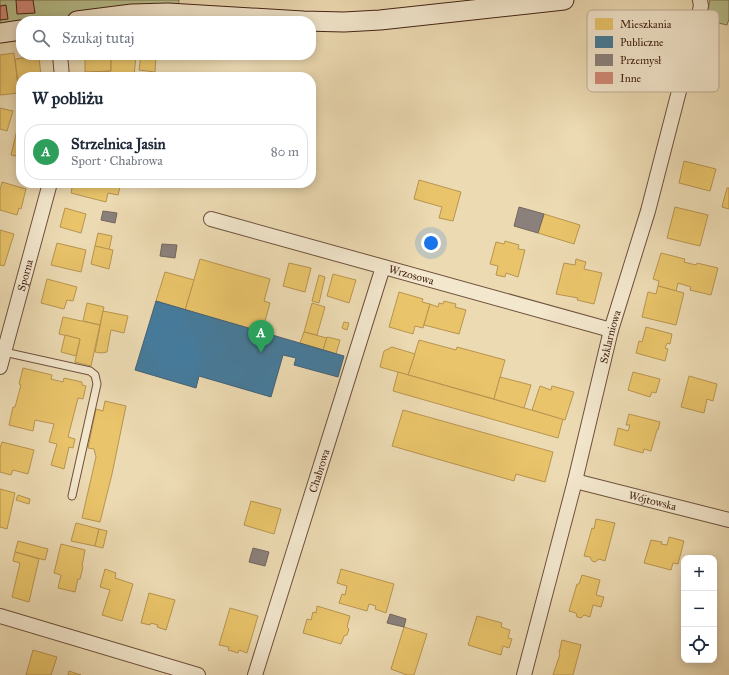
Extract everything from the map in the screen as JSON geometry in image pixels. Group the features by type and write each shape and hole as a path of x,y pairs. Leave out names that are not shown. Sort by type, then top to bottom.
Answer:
{"street":[{"path":"316,21 344,22 380,20 564,0"},
{"name":"Szklarniowa","path":"700,0 700,10"},
{"path":"116,16 168,13 235,16"},
{"path":"0,33 16,31"},
{"path":"60,60 62,72"},
{"name":"Szklarniowa","path":"524,675 575,481 611,330 648,211 679,92"},
{"name":"Sporna","path":"0,367 2,352 49,188"},
{"name":"Wrzosowa","path":"211,219 611,330"},
{"name":"Chabrowa","path":"255,675 383,267"},
{"name":"Wójtowska","path":"575,481 729,520"},
{"path":"0,616 198,675"}],"lane":[{"path":"2,352 90,371 95,375 97,384 72,496"}],"green space":[{"path":"0,0 179,0 178,9 73,16 16,16 16,22 0,25"},
{"path":"710,0 729,0 729,19 727,25 719,23 719,10 708,10"}],"building: Mieszkania":[{"path":"14,53 16,72 16,93 0,95 0,55"},
{"path":"15,59 39,60 41,72 17,72"},
{"path":"85,60 111,60 111,71 85,72"},
{"path":"111,60 136,60 134,72 103,72 111,71"},
{"path":"140,60 156,60 155,72 139,70"},
{"path":"0,108 13,111 7,131 0,129"},
{"path":"16,134 16,156 11,155"},
{"path":"684,161 716,169 710,191 679,183"},
{"path":"419,180 461,192 453,221 439,218 442,207 414,199"},
{"path":"2,182 16,186 16,188 26,189 21,209 19,208 17,215 0,210 0,190"},
{"path":"72,188 120,188 118,195 108,193 106,202 71,193"},
{"path":"727,188 729,188 729,209 722,207"},
{"path":"675,207 708,215 700,246 667,238"},
{"path":"65,208 86,214 81,233 60,227"},
{"path":"544,214 580,225 574,244 538,233"},
{"path":"0,230 14,234 4,266 0,265"},
{"path":"98,233 112,236 109,250 95,246"},
{"path":"505,241 519,245 518,249 525,250 518,277 506,273 505,277 496,275 498,266 490,264 496,242 504,244"},
{"path":"57,243 86,250 81,272 51,265"},
{"path":"95,246 113,250 109,269 91,264"},
{"path":"661,253 685,259 684,262 696,265 697,263 718,268 711,295 690,290 691,287 678,283 676,291 658,286 659,281 653,279"},
{"path":"200,259 270,279 264,301 270,303 262,332 185,310"},
{"path":"576,259 586,262 584,269 602,273 594,304 577,300 578,298 556,294 564,263 575,265"},
{"path":"289,263 311,268 305,292 283,286"},
{"path":"165,272 194,280 185,310 156,301"},
{"path":"333,274 356,280 349,303 327,296"},
{"path":"319,275 325,277 319,303 312,301"},
{"path":"47,279 77,287 73,301 67,300 64,309 41,303"},
{"path":"658,286 684,293 676,325 642,317 648,292 656,294"},
{"path":"399,292 423,299 422,302 430,304 423,328 415,326 413,334 389,327"},
{"path":"444,301 456,304 455,307 466,310 459,334 424,325 430,304 438,307 439,303 443,304"},
{"path":"87,303 104,307 100,325 83,321"},
{"path":"312,303 325,307 317,335 304,332"},
{"path":"103,311 128,316 124,333 111,330 107,352 101,353 95,352"},
{"path":"63,317 100,325 91,366 75,362 80,339 59,334"},
{"path":"344,322 349,323 347,330 342,328"},
{"path":"646,327 672,334 670,344 667,343 665,348 668,349 665,361 636,353 639,341 642,342"},
{"path":"304,332 327,338 323,350 300,343"},
{"path":"65,335 80,339 76,356 61,352"},
{"path":"327,337 340,340 336,354 323,350"},
{"path":"419,340 456,350 457,347 505,360 494,399 408,375"},
{"path":"392,347 415,354 408,375 380,367 384,351"},
{"path":"23,368 52,375 51,379 63,382 64,378 82,382 82,385 86,386 83,399 78,398 68,437 75,439 73,448 69,447 64,469 51,465 57,444 49,442 54,424 35,420 33,431 9,425 13,407 15,407 21,385 19,384"},
{"path":"398,372 563,419 558,438 393,391"},
{"path":"633,372 660,379 656,393 652,392 650,397 628,390"},
{"path":"689,376 717,384 713,401 707,399 704,413 681,407"},
{"path":"500,377 531,385 524,408 494,399"},
{"path":"540,386 551,390 552,386 574,392 565,420 532,410"},
{"path":"105,401 126,406 112,474 100,522 82,518 96,457 94,449 88,448 96,409 103,411"},
{"path":"403,410 553,452 545,482 516,474 514,481 392,446"},
{"path":"629,414 660,422 651,451 644,449 643,453 614,445 618,428 628,431 630,425 626,425"},
{"path":"2,442 34,450 28,474 13,470 11,475 0,472 0,448"},
{"path":"0,489 15,493 7,529 0,527"},
{"path":"18,495 30,499 29,504 16,500"},
{"path":"251,501 281,509 274,534 244,525"},
{"path":"596,519 615,523 605,561 599,559 595,562 592,561 590,557 584,556"},
{"path":"76,523 99,529 95,546 71,541"},
{"path":"99,529 107,531 103,548 95,546"},
{"path":"669,537 684,541 678,564 673,563 671,570 644,563 651,540 662,542 661,544 667,545"},
{"path":"18,541 48,549 45,560 15,552"},
{"path":"61,544 85,550 83,567 75,592 58,588 61,575 54,573"},
{"path":"15,552 39,559 29,602 12,597 20,563 13,561"},
{"path":"105,569 116,573 115,578 133,584 122,621 102,615 110,590 100,587"},
{"path":"341,569 394,584 386,613 375,609 376,606 369,604 367,611 339,603 342,594 345,595 347,586 337,583"},
{"path":"582,575 600,580 596,595 604,597 601,607 593,605 590,617 584,615 581,618 577,617 576,613 569,611 577,584 579,584"},
{"path":"149,593 175,600 166,630 151,623 150,625 141,623"},
{"path":"317,606 350,616 347,627 349,629 341,644 303,633 307,619 311,620 313,612 316,613"},
{"path":"230,608 258,616 247,653 239,650 238,653 228,650 229,647 219,645"},
{"path":"477,616 502,623 501,627 510,630 508,638 512,639 509,648 503,646 501,655 468,645"},
{"path":"404,627 427,634 414,675 407,675 391,669"},
{"path":"562,640 581,645 573,675 553,675 560,654"},
{"path":"33,650 57,657 51,675 26,675"},
{"path":"69,671 81,675 68,675"}],"building: Publiczne":[{"path":"156,301 344,356 338,377 294,365 296,358 283,355 271,397 199,376 196,388 135,370"}],"building: Przemysł":[{"path":"519,207 544,214 538,233 514,226"},
{"path":"103,211 117,213 115,223 101,220"},
{"path":"162,244 177,245 175,258 160,256"},
{"path":"253,548 269,552 265,566 249,562"},
{"path":"390,614 406,619 404,627 387,623"}],"building: Inne":[{"path":"16,0 33,0 35,13 17,14"},
{"path":"6,5 8,19 0,20 0,6"}],"place":[{"name":"Strzelnica Jasin","path":"261,353"}]}
